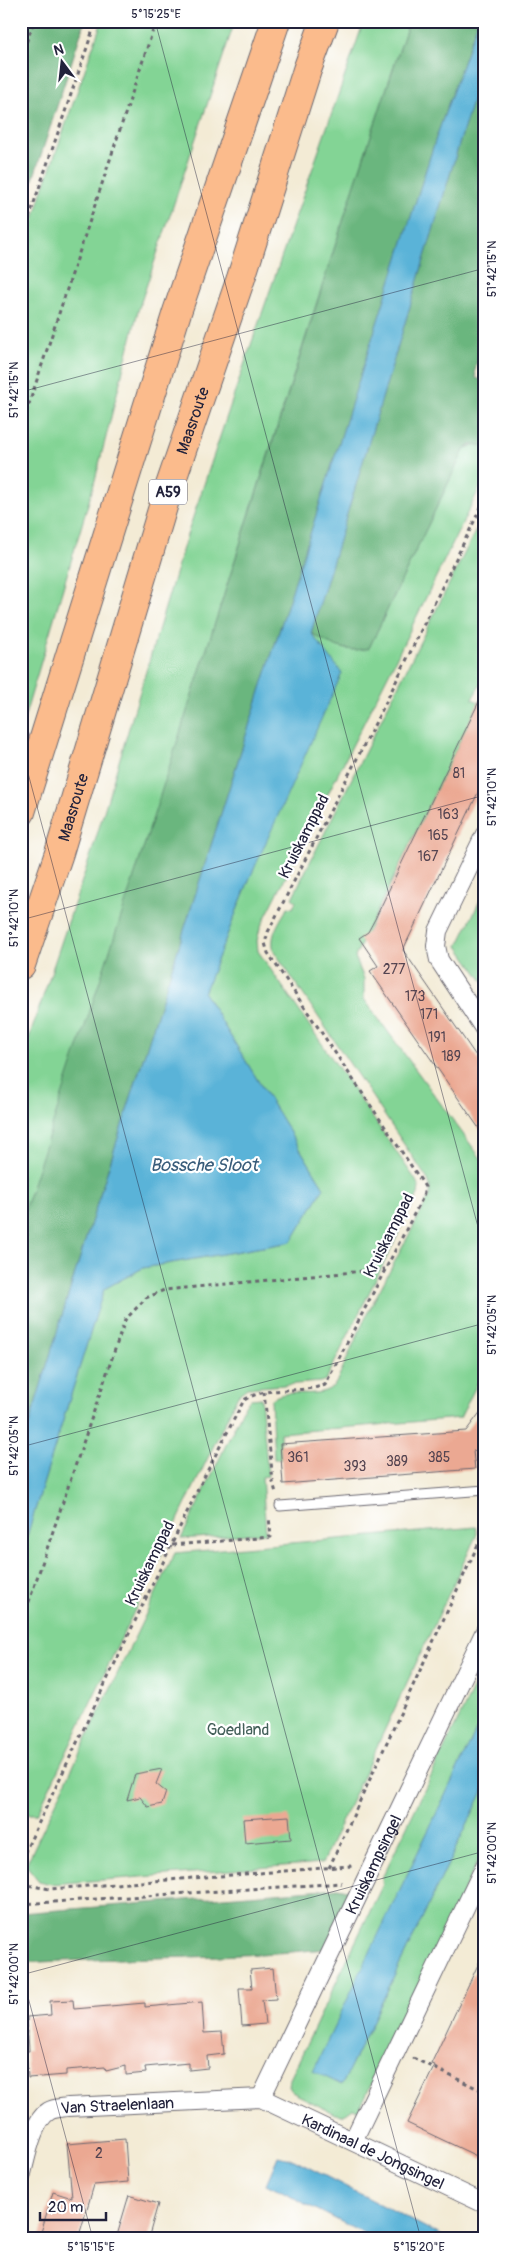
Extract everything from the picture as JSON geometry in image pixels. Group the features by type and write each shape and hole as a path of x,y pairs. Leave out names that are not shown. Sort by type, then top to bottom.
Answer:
{"highway":[{"name":"A59","path":"21,812 177,312 276,21"},
{"name":"Maasroute","path":"21,965 60,853 165,500 241,278 307,70 325,21"}],"street":[{"path":"485,834 438,931 436,946 439,960 485,1030"},
{"name":"Kruiskampsingel","path":"261,2098 485,1631"},
{"path":"353,2141 485,1866"},
{"name":"Kardinaal de Jongsingel","path":"261,2098 485,2204"},
{"name":"Van Straelenlaan","path":"21,2177 36,2126 42,2116 50,2110 68,2107 261,2098"}],"lane":[{"path":"280,1506 482,1490"}],"path":[{"path":"21,57 34,21"},
{"path":"21,241 96,21"},
{"path":"21,428 156,21"},
{"name":"Kruiskamppad","path":"21,1860 172,1545 244,1400 251,1395 264,1392 311,1390 325,1385 423,1197 425,1187 268,953 265,943 272,924 386,702 485,499"},
{"path":"21,1625 125,1320 146,1298 164,1290 385,1269"},
{"path":"172,1545 271,1537 268,1507 280,1506 273,1482 264,1392"},
{"path":"330,1868 481,1538 482,1490"},
{"path":"21,1884 50,1889 350,1866 352,1882"},
{"path":"21,1904 352,1882 368,1875"},
{"path":"396,2050 485,2092"}],"green space":[{"path":"21,21 85,21 21,216"},
{"path":"102,21 235,21 138,311 94,484 21,729 21,262 44,186"},
{"path":"364,21 409,21 311,320 120,921 21,1220 21,1062 93,848 185,541 246,359"},
{"path":"409,21 478,21 436,138 76,1270 21,1451 21,1220 137,868 352,193"},
{"path":"485,68 485,327 475,370 476,378 485,381 485,446 471,445 465,448 369,648 361,650 346,649 338,647 311,633 474,95"},
{"path":"481,444 485,446 485,477 389,673 260,928 257,941 258,951 415,1179 419,1187 418,1194 326,1380 247,1388 238,1395 37,1814 21,1814 21,1555 104,1289 143,1268 291,1242 324,1188 204,993 249,880 311,633 338,647 353,650 369,648 465,448"},
{"path":"485,512 485,676 472,699 479,702 355,957 364,979 364,999 485,1164 485,1368 460,1418 280,1433 281,1459 274,1459 271,1400 286,1394 322,1392 330,1389 336,1383 367,1314 430,1195 430,1186 428,1180 274,951 274,934 288,907 293,908 296,901 292,898"},
{"path":"485,890 485,984 458,946"},
{"path":"261,1398 268,1476 262,1477 266,1533 181,1539 245,1405 251,1399"},
{"name":"Goedland","path":"476,1527 477,1534 322,1863 51,1884 39,1881 26,1865 175,1553"},
{"path":"485,1664 485,1712 314,2071 342,2085 485,1787 485,1846 359,2110 353,2108 343,2115 335,2114 292,2092 289,2086 290,2079 383,1884 382,1878"},
{"path":"338,1888 352,1891 326,1949 250,1955 21,1963 21,1913"}],"water":[{"name":"Bossche Sloot","path":"478,21 485,21 485,68 474,95 311,633 342,673 249,880 204,993 324,1188 291,1242 143,1268 104,1289 21,1555 21,1451 76,1270 436,138"},
{"path":"485,1712 485,1787 342,2085 313,2071"},
{"path":"278,2156 294,2160 448,2239 375,2239 266,2184"}],"building":[{"path":"485,689 485,778 403,950 485,1069 485,1137 370,971 378,966 359,938 368,932 375,919"},
{"path":"485,1406 485,1449 473,1451 475,1469 283,1484 280,1444 466,1431"},
{"path":"162,1769 156,1784 166,1792 162,1804 148,1807 140,1797 127,1800 135,1774"},
{"path":"289,1816 291,1839 245,1843 243,1819"},
{"path":"485,1950 485,2160 407,2123 435,2065 431,2064"},
{"path":"273,1968 276,1999 262,2000 265,2024 242,2026 239,1988 252,1988 250,1970"},
{"path":"73,2000 74,2009 145,2003 145,2007 202,2002 204,2033 222,2032 224,2054 207,2056 208,2068 189,2070 189,2063 145,2067 146,2073 126,2075 126,2066 106,2071 105,2067 66,2070 66,2075 28,2078 26,2051 29,2051 27,2017 51,2015 50,2001"},
{"path":"125,2139 128,2182 94,2185 78,2239 39,2239 53,2192 72,2198 67,2144"},
{"path":"129,2195 158,2204 148,2239 116,2239"}]}
